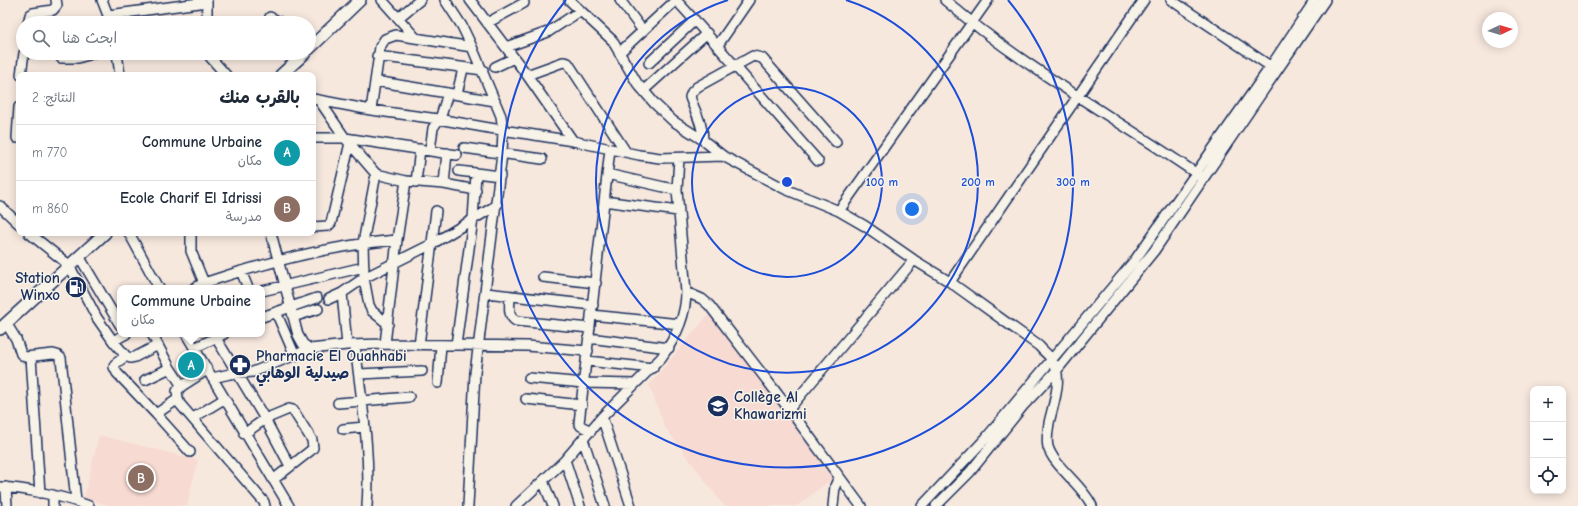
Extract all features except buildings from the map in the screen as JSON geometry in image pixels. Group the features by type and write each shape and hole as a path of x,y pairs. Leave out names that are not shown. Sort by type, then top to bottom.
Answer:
{"main road":[{"path":"316,37 360,0"},
{"path":"284,72 297,60"},
{"path":"3,326 102,236"}],"street":[{"path":"30,16 32,13 53,10 56,5 56,0"},
{"path":"102,0 109,16"},
{"path":"382,0 415,37"},
{"path":"398,18 420,0"},
{"path":"445,0 462,26 483,70 501,116 503,130 497,205 472,412 468,506"},
{"path":"470,0 527,75 573,141"},
{"path":"506,47 548,32 574,5 582,0"},
{"path":"620,0 643,30"},
{"path":"619,53 676,0 718,45 735,67 818,162"},
{"path":"718,45 749,0"},
{"path":"945,0 972,24 1078,97 1199,176"},
{"path":"839,211 988,0"},
{"path":"950,282 1144,0"},
{"path":"1170,0 1274,68"},
{"path":"1274,68 1315,0"},
{"path":"922,506 965,461 1135,260 1199,176 1274,68 1325,0"},
{"path":"126,16 207,1 207,16"},
{"path":"487,23 512,3 524,3"},
{"path":"574,5 612,40 632,75 655,104 669,117 703,140 723,156 785,189 839,211 865,226 914,260 950,282 1039,346 1052,359 1057,370 1056,386 1047,434 1048,447 1057,461 1085,493 1092,506"},
{"path":"649,63 695,20"},
{"path":"644,90 707,33"},
{"path":"371,110 377,56 381,42 389,37 396,35 415,37 472,47"},
{"path":"377,56 463,69 483,70"},
{"path":"703,140 703,130 700,119 690,97 692,92 697,87 753,56 762,58 836,142"},
{"path":"495,67 514,58"},
{"path":"21,72 23,60"},
{"path":"118,60 120,72"},
{"path":"212,60 223,72"},
{"path":"527,75 563,62 568,63 626,152"},
{"path":"430,150 433,128 453,94 463,69"},
{"path":"375,81 495,101"},
{"path":"316,100 371,110 438,119 573,141 660,158 723,156"},
{"path":"316,100 347,141 376,174 406,181 444,184 476,190"},
{"path":"316,138 447,153 460,152 502,154 542,159"},
{"path":"316,227 328,226 331,223 347,141"},
{"path":"416,182 420,149"},
{"path":"591,431 581,426 580,423 610,149"},
{"path":"444,184 447,153"},
{"path":"516,506 565,460 602,417 653,368 669,348 680,324 686,304 678,211 677,190 679,158"},
{"path":"459,171 500,176"},
{"path":"376,174 363,243 364,278 369,305 372,311 388,324"},
{"path":"456,345 473,218 476,174"},
{"path":"607,174 677,190"},
{"path":"936,506 970,472 1023,406 1057,370 1154,251 1199,176"},
{"path":"385,344 397,240 406,181"},
{"path":"604,201 678,211"},
{"path":"329,299 342,293 364,278 432,244 473,218 497,205"},
{"path":"0,206 16,221"},
{"path":"419,345 436,211"},
{"path":"33,236 69,265 98,318 113,341 126,356 130,358 135,357 158,345"},
{"path":"131,236 157,285"},
{"path":"191,236 191,251 204,283"},
{"path":"272,236 286,285 293,317 301,340 310,349"},
{"path":"200,285 241,271 279,261 363,243 397,240"},
{"path":"79,256 117,320"},
{"path":"788,409 914,260"},
{"path":"265,290 364,267"},
{"path":"241,271 247,285"},
{"path":"543,277 596,283"},
{"path":"686,292 702,299 709,305 860,506"},
{"path":"342,293 351,345 359,374 365,427 368,482 367,506"},
{"path":"486,293 593,305"},
{"path":"510,296 510,313 511,317 516,320 590,328"},
{"path":"265,316 317,298"},
{"path":"293,317 318,309"},
{"path":"276,312 294,356"},
{"path":"591,314 680,324"},
{"path":"3,326 16,339 21,354 25,357 53,354 61,358 76,501"},
{"path":"113,341 120,337"},
{"path":"154,337 170,368 182,386"},
{"path":"188,337 244,434 289,506"},
{"path":"194,348 213,337 266,419 290,466"},
{"path":"589,338 669,348"},
{"path":"212,378 230,374 253,372 310,349 351,345 385,344 527,346 653,368"},
{"path":"438,383 441,345"},
{"path":"126,356 115,364 114,367 117,373 190,452"},
{"path":"30,357 40,493"},
{"path":"145,380 170,368"},
{"path":"207,370 176,391 178,399 266,506"},
{"path":"359,374 422,371"},
{"path":"529,378 584,383 635,384"},
{"path":"338,403 409,397"},
{"path":"156,414 178,399"},
{"path":"193,418 224,399"},
{"path":"526,399 582,405"},
{"path":"244,434 266,419 285,410 293,410 312,440 313,448 273,480"},
{"path":"602,417 631,506"},
{"path":"343,429 365,427"},
{"path":"583,440 605,506"},
{"path":"565,460 580,506"},
{"path":"833,506 835,486 839,477"},
{"path":"543,481 553,506"},
{"path":"7,506 3,487 40,493 76,501 89,506"},
{"path":"53,496 53,506"}],"shaded area":[{"name":"Collège Al Khawarizmi","path":"710,313 833,478 797,506 724,506 665,427 649,385"},
{"path":"99,435 198,460 187,506 111,506 84,498"}],"place":[{"name":"Station Winxo","path":"76,287"},
{"name":"Commune Urbaine","path":"191,365"},
{"name":"Pharmacie El Ouahhabi صيدلية الوهابي","path":"240,365"},
{"name":"Collège Al Khawarizmi","path":"718,406"},
{"name":"Ecole Charif El Idrissi","path":"141,478"}]}
